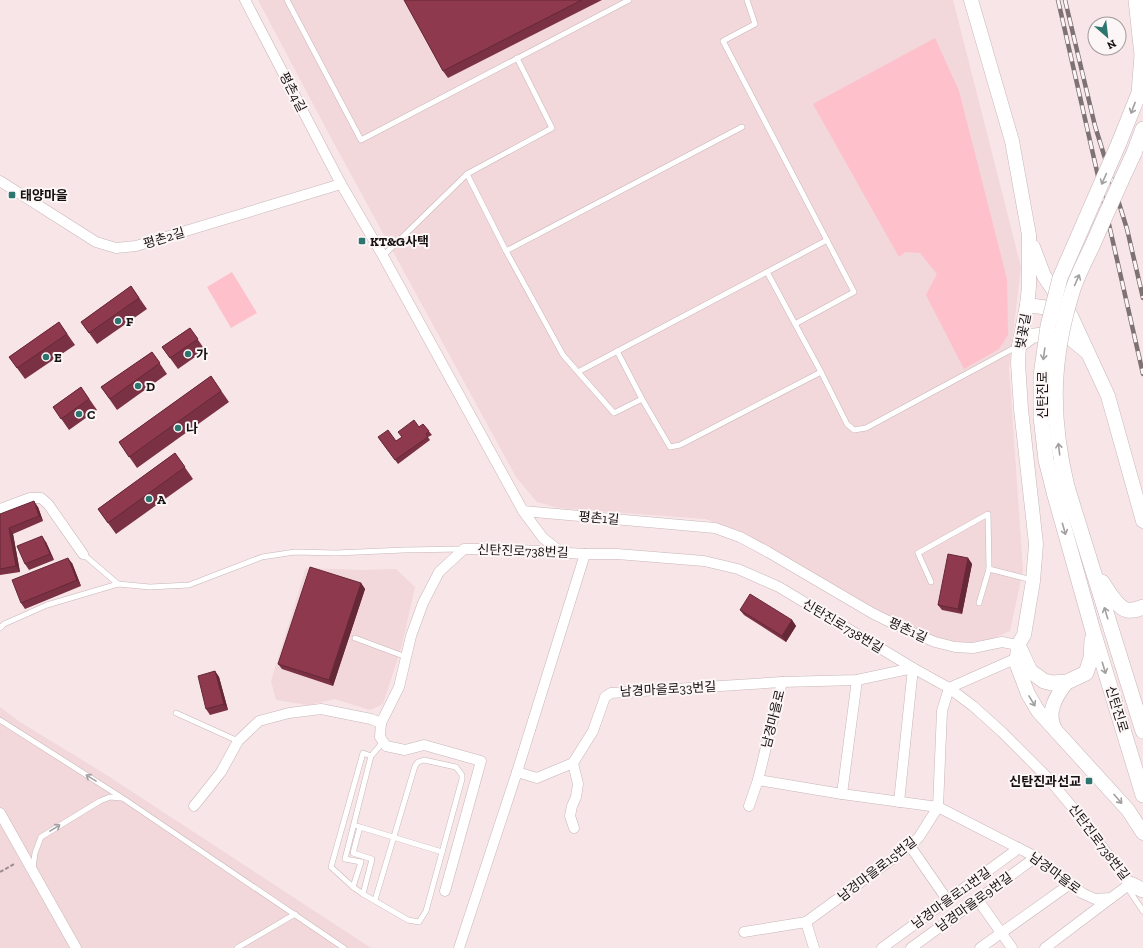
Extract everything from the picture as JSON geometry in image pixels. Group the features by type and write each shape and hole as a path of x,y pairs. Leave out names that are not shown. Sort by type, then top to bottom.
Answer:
{"main road":[{"name":"신탄진로","path":"1136,0 1142,55 1139,93 1119,143 1060,278 1048,326 1041,376 1041,417 1046,460 1060,489 1092,566 1143,730"},
{"name":"신탄진로","path":"1142,134 1073,287 1061,331 1055,376 1055,416 1060,459 1060,489 1093,631 1143,795"},
{"path":"1092,566 1108,593 1118,605 1127,610 1137,610 1143,607"},
{"path":"1017,656 1030,671 1044,681 1052,683 1067,682 1086,673 1091,658 1093,631"}],"street":[{"name":"평촌4길","path":"245,0 341,184"},
{"name":"벚꽃길","path":"971,0 1012,141 1029,235 1029,287 1027,306 1019,346 1018,362 1021,409 1036,544 1033,581 1024,635 1017,656"},
{"name":"평촌2길","path":"0,181 96,242 116,248 136,246 341,184"},
{"path":"341,184 383,256 523,511 543,538 561,552"},
{"path":"1029,235 1044,276 1071,316 1108,396 1143,521"},
{"path":"1027,306 1057,309 1071,316"},
{"path":"1019,346 1032,336 1052,333 1066,335 1087,352"},
{"path":"0,509 30,498 41,498 48,504 83,554"},
{"name":"평촌1길","path":"523,511 715,528 740,537 872,613 906,630 935,642 955,647 973,648 1002,642 1017,656"},
{"name":"신탄진로738번길","path":"381,723 399,687 411,636 423,603 439,572 464,549 505,549 585,554 617,554 704,561 738,569 779,587 949,688 983,715 1047,777 1135,885"},
{"path":"459,948 518,772 585,554"},
{"path":"938,807 942,711 949,688 1017,656 1028,694 1038,711 1128,810 1143,833"},
{"path":"899,802 913,668"},
{"name":"신탄진로738번길","path":"782,682 857,680 913,668"},
{"path":"842,794 857,680"},
{"name":"남경마을로","path":"749,806 758,780 782,682"},
{"name":"남경마을로33번길","path":"573,763 593,731 605,697 611,693 782,682"},
{"path":"1058,734 1053,724 1052,709 1057,695 1067,682"},
{"path":"194,806 221,772 238,741 259,721 289,713 321,709 371,719 381,723 380,737 386,746 405,750 424,745 481,762 444,891"},
{"path":"518,772 537,778 573,763 578,784 576,797 570,816 574,828"},
{"name":"남경마을로","path":"758,780 842,794 938,807 1036,857 1082,893 1095,899 1111,898"},
{"name":"남경마을로15번길","path":"744,932 806,922 910,846 919,837 938,807"},
{"path":"0,812 76,948"},
{"path":"910,846 948,900"},
{"name":"남경마을로11번길","path":"882,948 1019,848"},
{"name":"남경마을로9번길","path":"911,948 1036,857"},
{"path":"980,948 1070,884"},
{"path":"1044,948 1111,898 1135,885"},
{"path":"978,900 1012,948"},
{"path":"806,922 814,948"}],"lane":[{"path":"287,0 362,140 629,0"},
{"path":"747,0 755,24 723,41 854,292 795,324"},
{"path":"383,256 467,174 552,128 517,58"},
{"path":"506,251 742,128"},
{"path":"467,174 506,251 563,354 614,413 642,399"},
{"path":"578,372 827,240"},
{"path":"767,272 821,372 847,424 854,430 866,428 1019,346"},
{"path":"618,351 642,399 670,447 680,445 821,372"},
{"path":"931,582 918,553 988,514 989,569 979,604"},
{"path":"0,628 4,624 47,605 118,584 150,587 189,585 262,557 295,552 336,553 464,549"},
{"path":"83,554 118,584"},
{"path":"989,569 1033,581"},
{"path":"355,638 406,657"},
{"path":"176,713 238,741"},
{"path":"0,720 124,799 344,948"},
{"path":"353,887 361,862 346,859 371,756 383,742"},
{"path":"371,756 363,753 331,867 363,894 408,920 419,922 426,910 462,775 456,767 424,760 418,762 413,772 375,900"},
{"path":"33,872 35,853 41,837 100,801 110,797 124,799"},
{"path":"354,825 442,852"},
{"path":"360,827 353,854 372,859 363,894"},
{"path":"1135,885 1143,911"},
{"path":"237,948 295,914"}],"path":[{"path":"0,872 14,864"}],"shaded area":[{"path":"258,0 953,0 1021,267 1009,368 1023,570 1010,631 992,639 955,645 904,626 738,530 705,519 558,508 537,502 516,477 330,136"},
{"path":"935,38 959,91 1007,279 1008,335 999,349 964,369 926,295 937,274 920,253 905,252 899,257 813,104"},
{"path":"232,272 257,313 231,328 207,287"},
{"path":"306,568 362,570 396,569 415,587 402,645 383,704 370,710 335,699 308,705 276,700 271,681"},
{"path":"0,707 20,722 105,774 371,948 0,948"}],"building":[{"path":"404,0 582,0 443,71"},
{"path":"131,286 139,298 89,333 81,322"},
{"path":"59,322 67,334 17,368 9,357"},
{"path":"190,328 198,339 170,358 162,347"},
{"path":"152,352 160,363 110,399 101,387"},
{"path":"211,376 221,391 129,457 119,442"},
{"path":"81,387 89,399 61,419 53,407"},
{"path":"414,420 419,427 423,424 429,431 426,434 428,437 395,460 378,437 388,430 396,441 402,437 398,432"},
{"path":"175,453 185,467 108,523 98,509"},
{"path":"34,501 39,516 9,528 16,566 0,569 0,514"},
{"path":"42,536 50,554 25,564 17,546"},
{"path":"948,554 968,558 958,609 938,605"},
{"path":"68,558 77,580 21,603 12,580"},
{"path":"310,567 361,583 329,680 278,664"},
{"path":"750,594 792,620 782,636 740,610"},
{"path":"215,671 224,704 206,709 198,676"}],"railway":[{"path":"1058,0 1143,374"},
{"path":"1065,0 1095,126 1127,229 1143,298"}],"place":[{"name":"태양마을","path":"12,195"},
{"name":"KT&G사택","path":"362,241"},
{"name":"F","path":"118,321"},
{"name":"가","path":"188,354"},
{"name":"E","path":"46,357"},
{"name":"D","path":"138,386"},
{"name":"C","path":"79,414"},
{"name":"나","path":"178,428"},
{"name":"A","path":"149,499"},
{"name":"신탄진과선교","path":"1089,781"}]}
